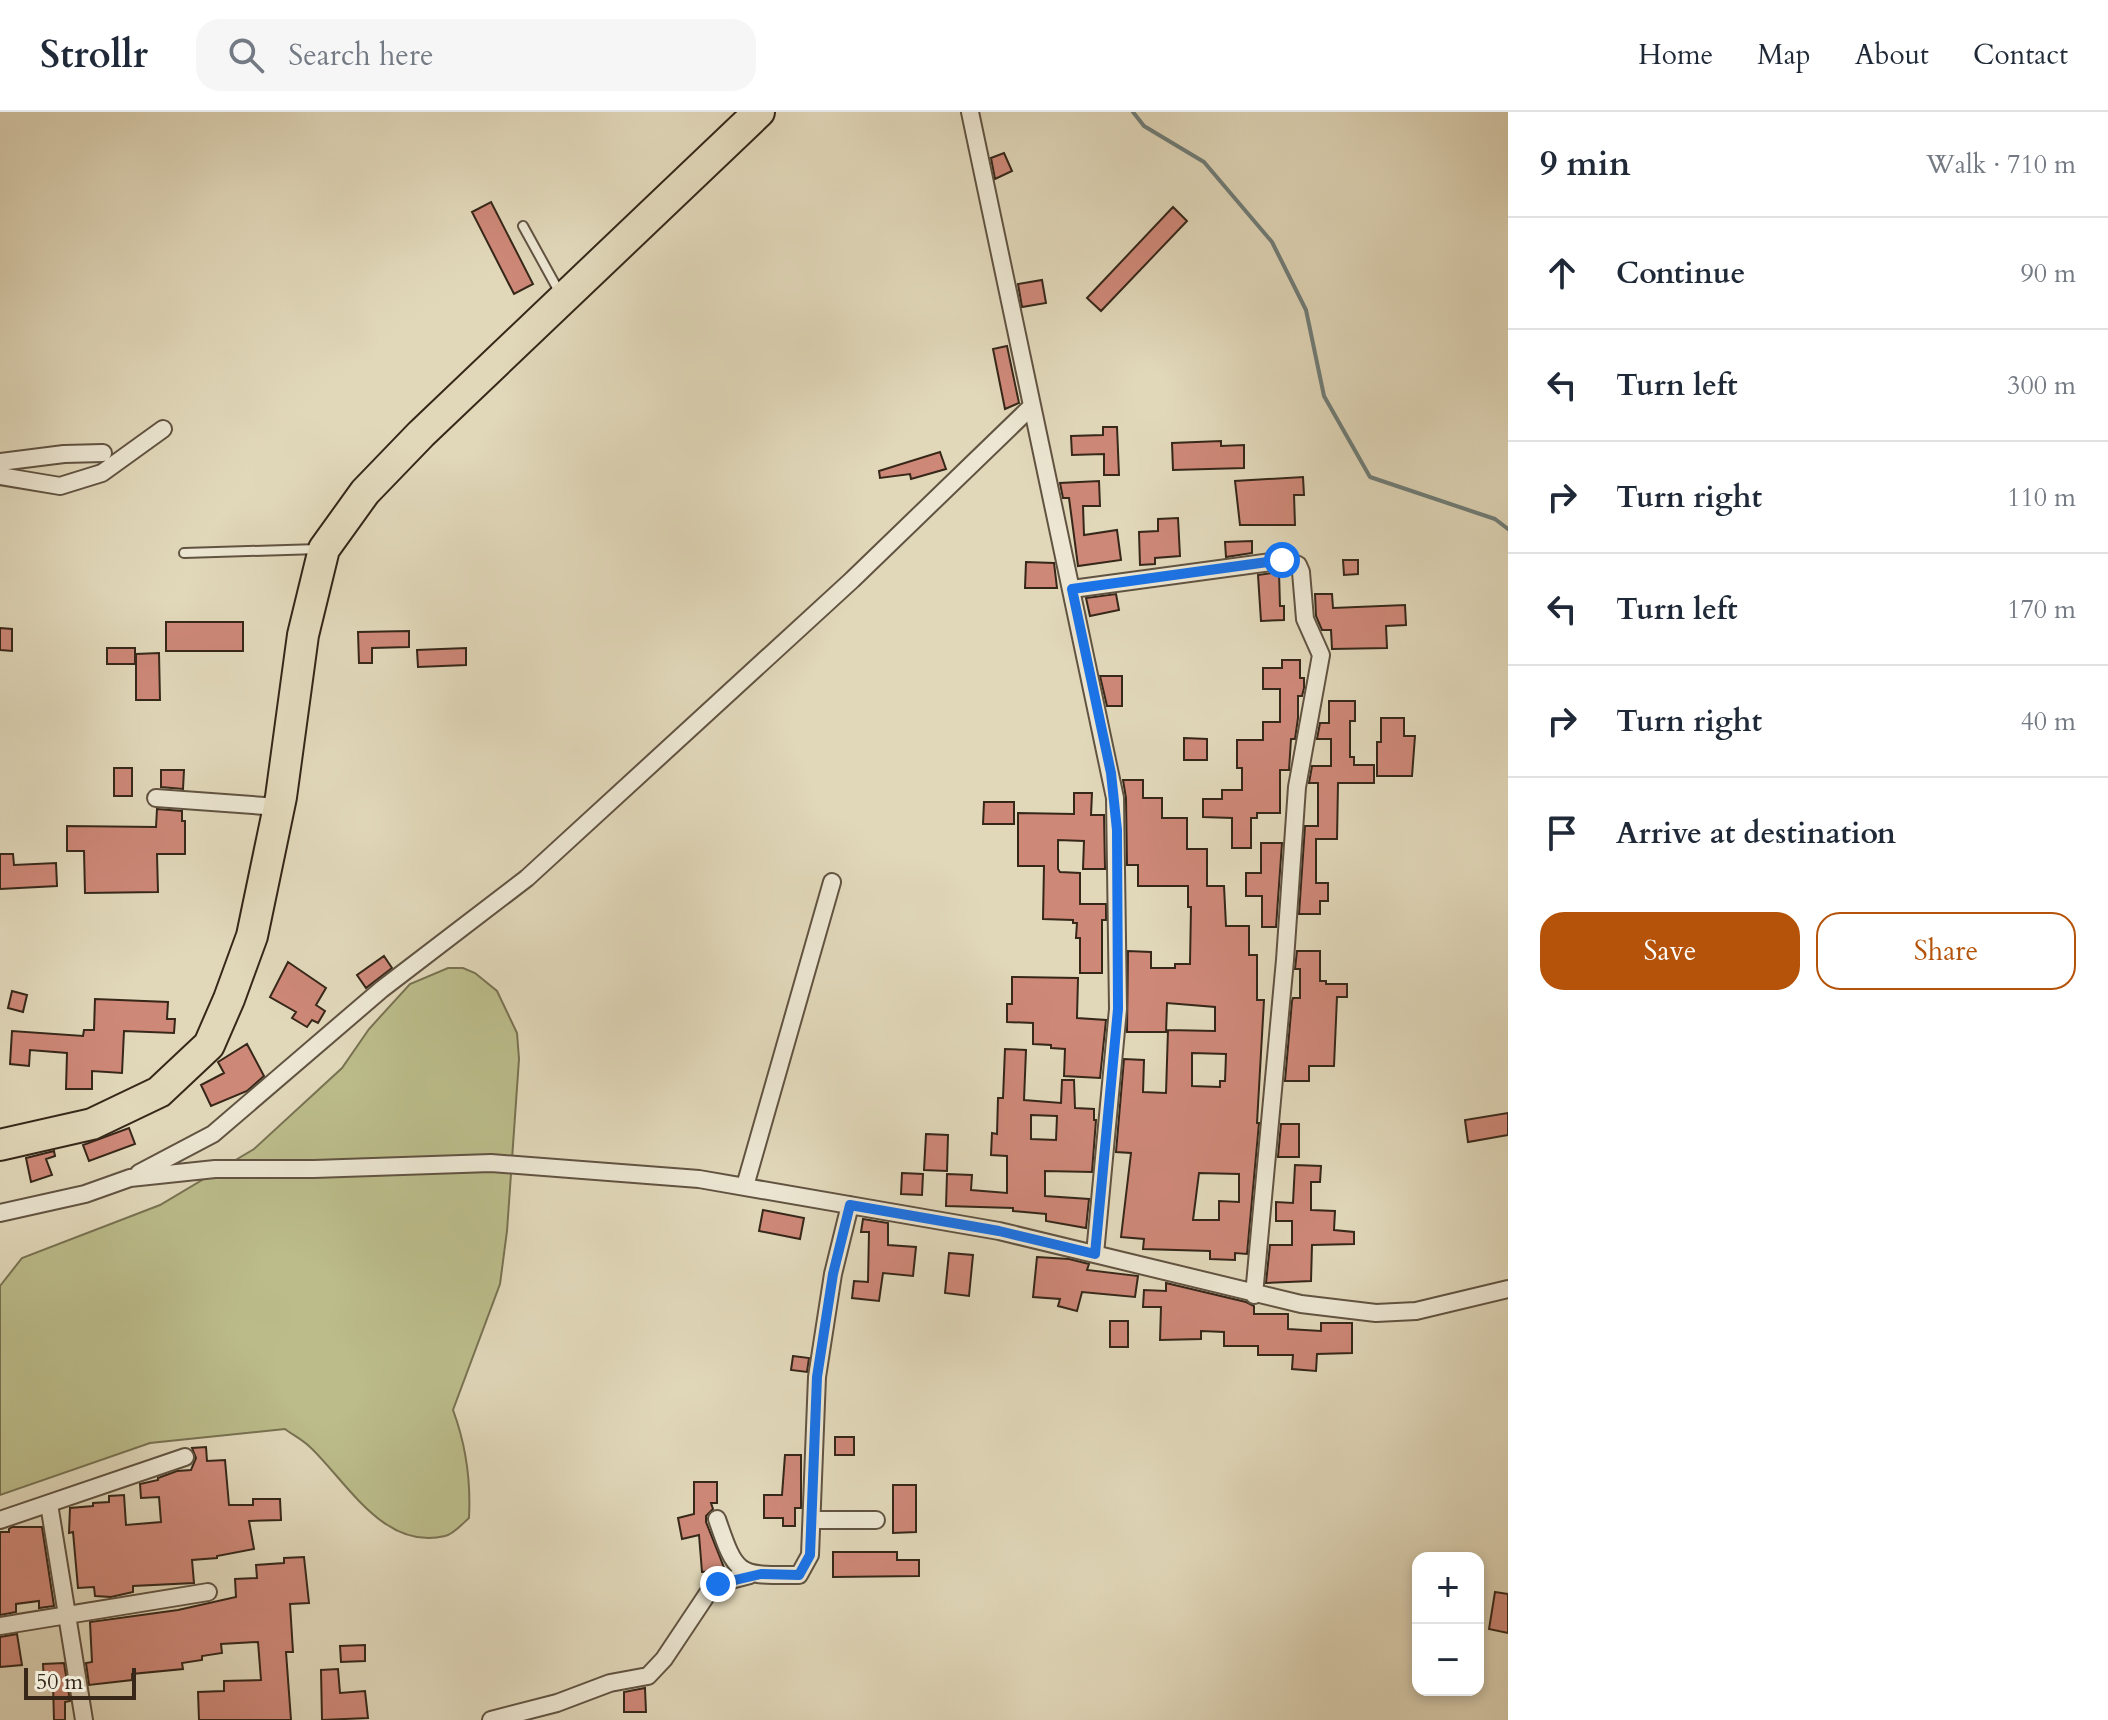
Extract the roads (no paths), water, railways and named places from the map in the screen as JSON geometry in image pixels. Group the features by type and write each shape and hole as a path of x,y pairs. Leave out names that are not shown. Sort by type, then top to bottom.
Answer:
{"highway":[{"path":"0,1145 92,1124 159,1092 209,1045 252,936 279,807 303,635 324,549 365,492 421,434 759,112"}],"street":[{"path":"970,112 1111,773 1117,830 1118,1009 1095,1254"},
{"path":"0,1213 85,1194 130,1178 213,1134 382,989 527,878 852,580 1032,406"},
{"path":"0,476 60,486 102,473 163,429"},
{"path":"0,462 103,453"},
{"path":"1072,589 1286,560 1298,565 1301,572 1305,619 1321,655 1297,787 1285,960 1254,1295"},
{"path":"156,798 279,807"},
{"path":"745,1186 832,882"},
{"path":"130,1178 215,1169 491,1163 699,1179 999,1231 1301,1304 1376,1313 1416,1311 1508,1289"},
{"path":"491,1720 557,1703 610,1683 648,1676 664,1659 708,1593 723,1582 750,1575 799,1575 810,1555 817,1377 833,1274 850,1205"},
{"path":"0,1520 185,1457"},
{"path":"49,1504 84,1720"},
{"path":"717,1519 735,1565 750,1575"},
{"path":"812,1520 876,1520"},
{"path":"0,1626 208,1592"}],"lane":[{"path":"523,226 563,297"},
{"path":"184,553 324,549"}],"waterway":[{"path":"1133,112 1144,126 1204,162 1272,242 1306,310 1324,396 1370,477 1495,519 1508,529"}]}
